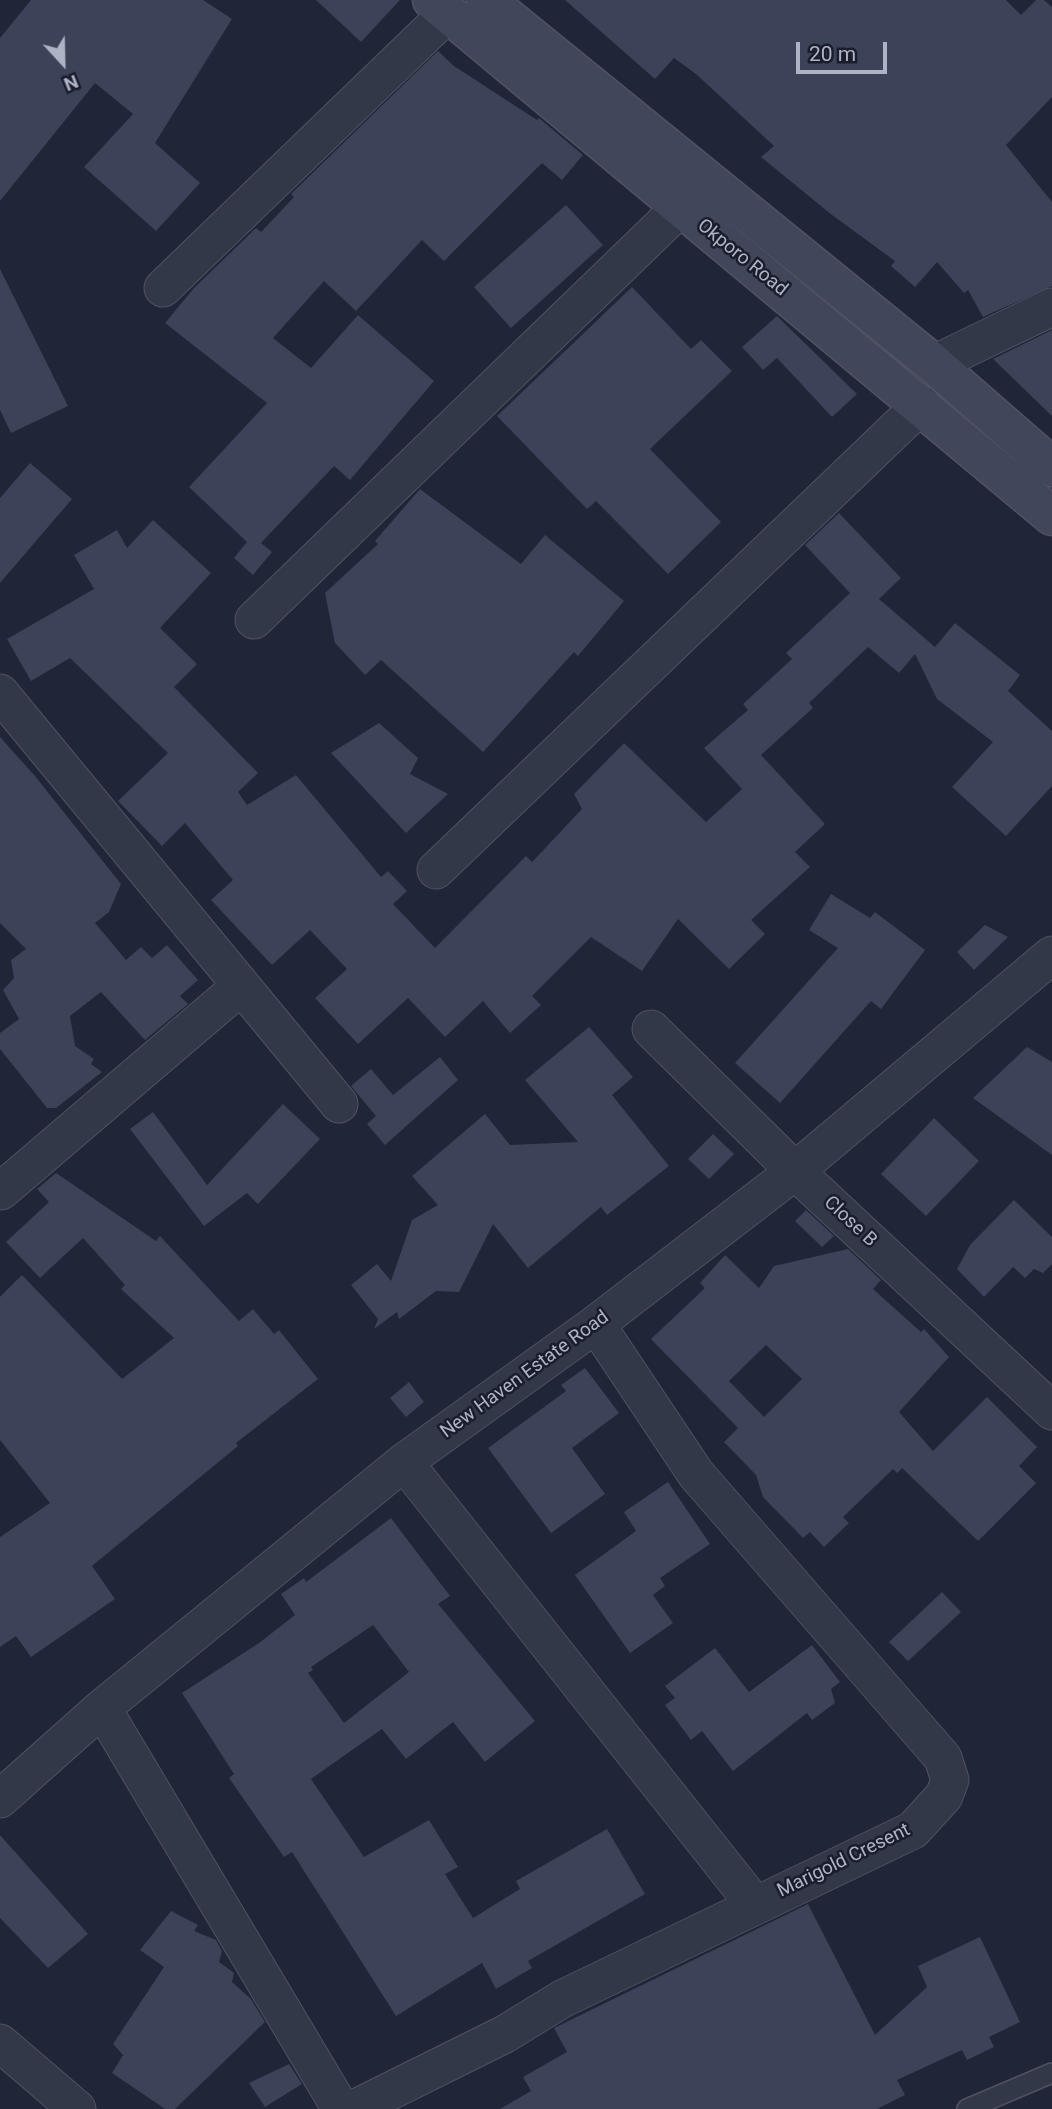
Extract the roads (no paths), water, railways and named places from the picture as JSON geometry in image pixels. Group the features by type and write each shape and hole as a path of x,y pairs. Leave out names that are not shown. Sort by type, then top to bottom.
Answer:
{"main road":[{"name":"Okporo Road","path":"486,0 934,364 1052,467"},
{"name":"Okporo Road","path":"440,7 1052,516"}],"street":[{"path":"163,288 440,7"},
{"path":"254,620 680,208"},
{"path":"934,364 1052,307"},
{"path":"436,870 921,405"},
{"path":"0,693 339,1104"},
{"name":"New Haven Estate Road","path":"0,1799 102,1708 404,1462 596,1324 795,1171 1052,955"},
{"path":"1,1191 241,986"},
{"name":"Close B","path":"651,1029 795,1171 1052,1411"},
{"name":"Marigold Cresent","path":"354,2109 439,2069 562,1999 913,1830 944,1796 950,1780 943,1758 696,1474 596,1324"},
{"path":"404,1462 755,1905"},
{"path":"102,1708 341,2109"},
{"path":"0,2043 77,2109"}],"lane":[{"path":"967,2109 1052,2073"}]}
